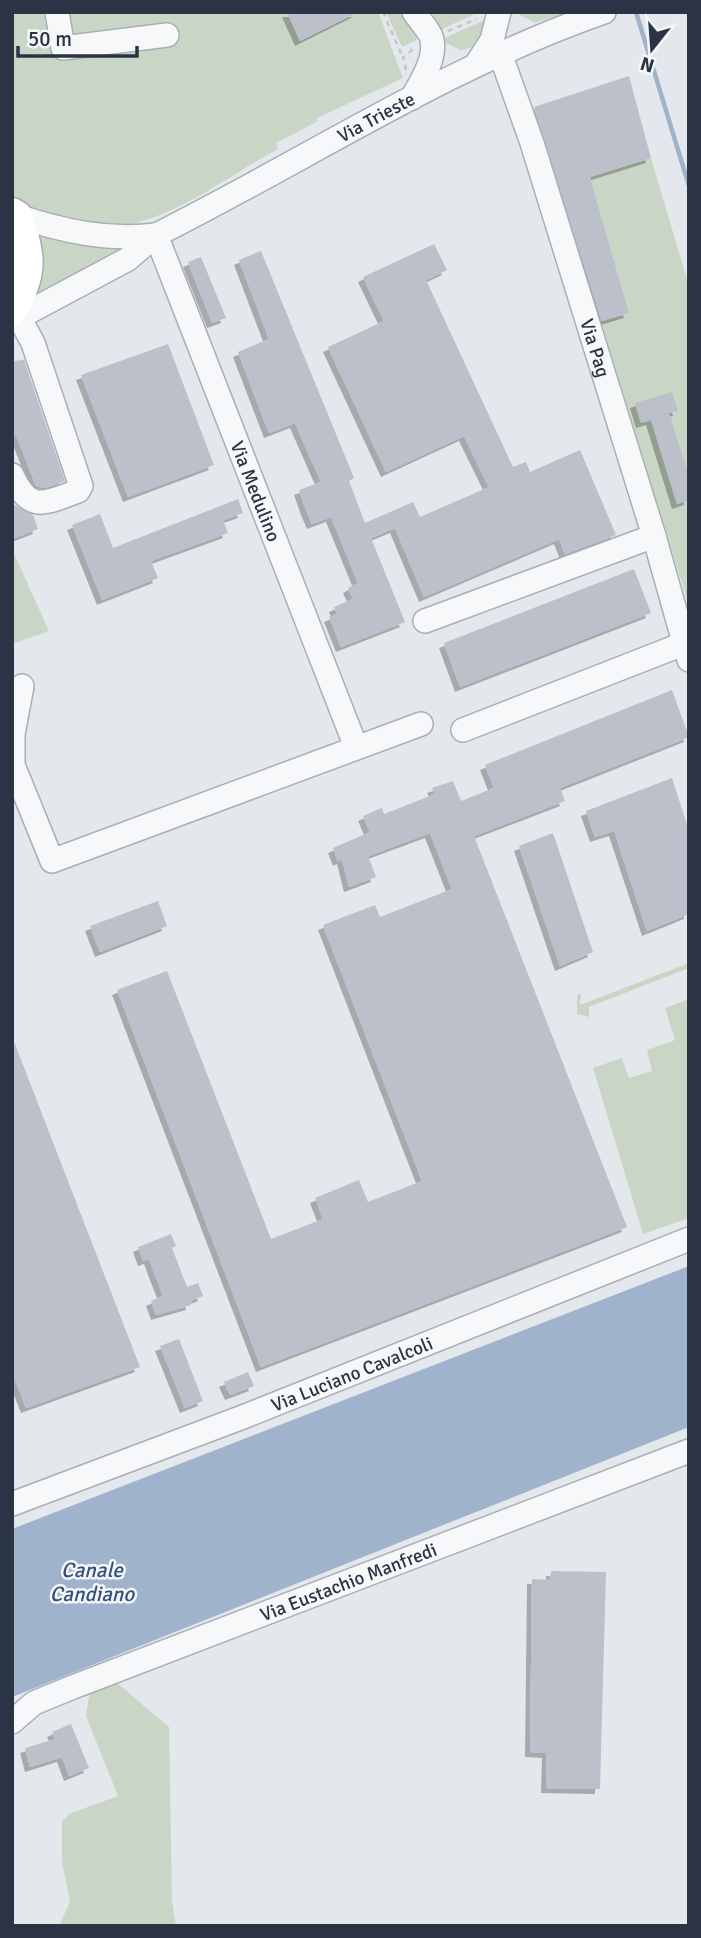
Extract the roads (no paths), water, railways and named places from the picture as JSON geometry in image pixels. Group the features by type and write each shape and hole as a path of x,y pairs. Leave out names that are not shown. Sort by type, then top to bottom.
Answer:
{"main road":[{"path":"15,214 28,248 29,269 15,317"}],"street":[{"path":"57,12 63,48 167,35"},
{"path":"412,98 423,79 432,51 432,38 414,12"},
{"name":"Via Trieste","path":"15,317 128,259 156,234 477,63 604,12"},
{"path":"477,63 492,40 490,15"},
{"name":"Via Pag","path":"463,730 686,652 654,536 520,103 500,53"},
{"name":"Via Trieste","path":"15,214 61,231 105,237 156,234"},
{"name":"Via Medulino","path":"156,234 356,747"},
{"path":"12,475 28,498 42,504 78,491 82,486 33,343 15,317"},
{"path":"425,621 654,536"},
{"path":"22,686 13,734 13,765 52,861 421,724"},
{"name":"Via Luciano Cavalcoli","path":"12,1504 281,1402 689,1239"},
{"name":"Via Eustachio Manfredi","path":"12,1722 34,1703 73,1687 689,1451"}],"water":[{"name":"Canale Candiano","path":"689,1266 689,1427 12,1697 12,1529"}],"waterway":[{"path":"636,12 689,186"}]}
